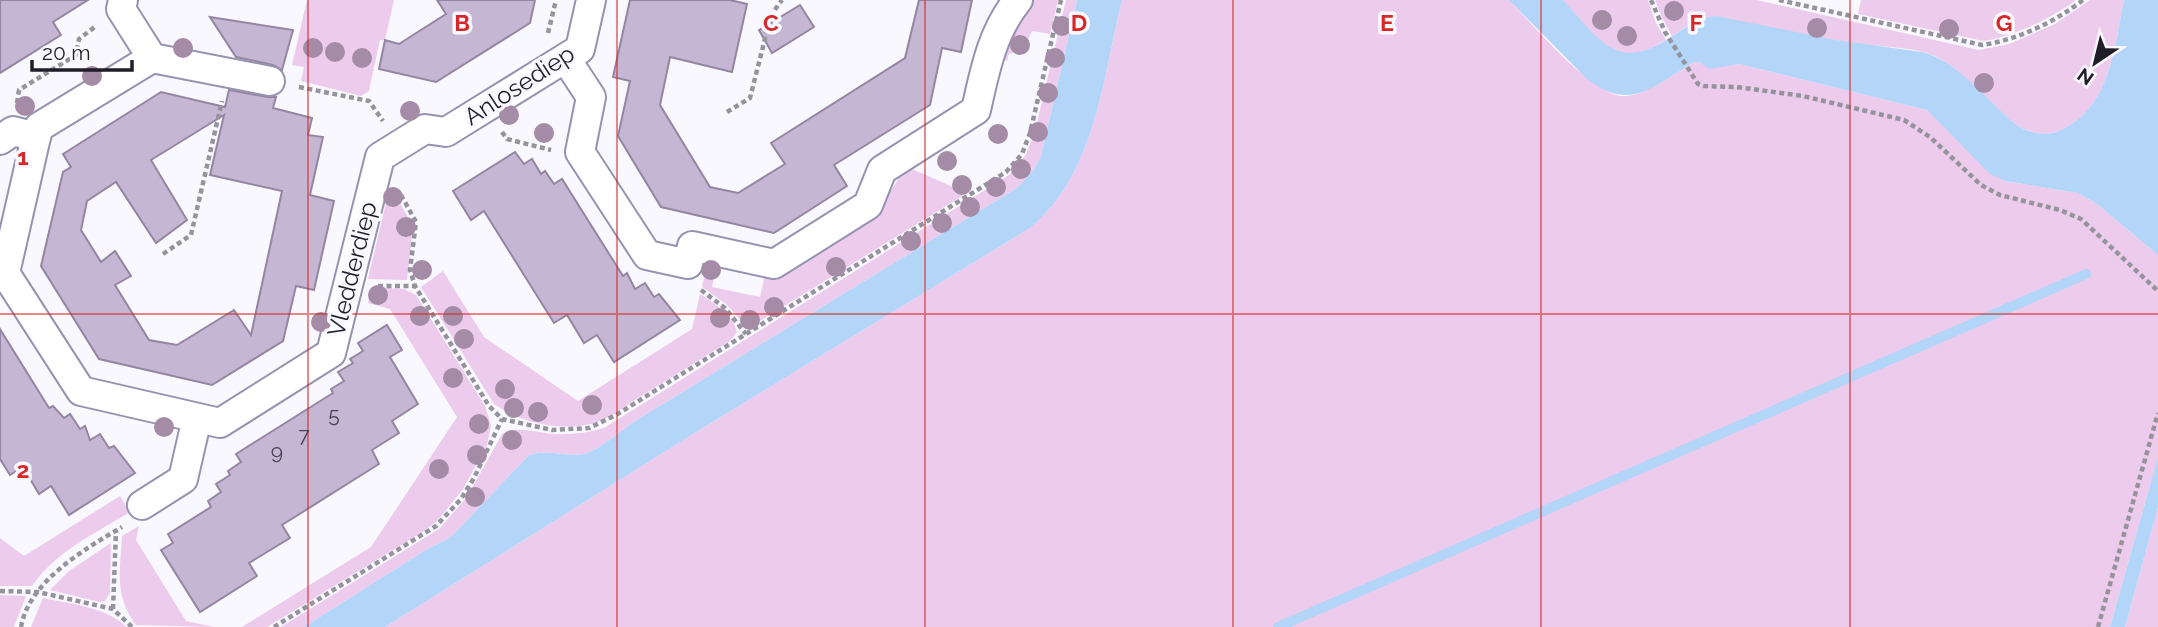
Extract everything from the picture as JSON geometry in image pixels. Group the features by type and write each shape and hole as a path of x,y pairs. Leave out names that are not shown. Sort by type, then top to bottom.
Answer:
{"street":[{"name":"Anlosediep","path":"380,158 425,129 446,132 580,50 591,0"},
{"path":"566,59 591,97 580,152 647,255 688,264 692,246 774,264 868,205 882,170 976,110 988,55 1006,15 1018,0"},
{"path":"122,4 152,58"},
{"path":"3,273 17,136 39,127 152,58 270,81"},
{"name":"Vledderdiep","path":"3,273 81,391 220,423 331,353 380,158"},
{"path":"142,505 183,479 197,418"}],"path":[{"path":"727,112 750,98 771,15 782,0"},
{"path":"1651,0 1665,32 1695,79 1704,86 1737,87 1803,96 1904,120 1930,137 1981,185 2000,195 2060,210 2081,219 2158,291"},
{"path":"1779,0 1982,45 1998,43 2052,20 2083,0"},
{"path":"17,136 19,90 76,55 79,39 122,4"},
{"path":"163,254 191,235 228,73"},
{"path":"270,81 369,101 385,123"},
{"path":"486,108 507,139 547,149 580,152"},
{"path":"274,627 436,526 461,499 474,478 502,419 489,406 415,286 410,270 416,222 380,158"},
{"path":"688,264 701,290 725,308 746,334"},
{"path":"2098,627 2158,412"},
{"path":"21,627 37,592 75,555 134,519 142,505"},
{"path":"113,609 116,531"},
{"path":"0,591 37,592 113,609 132,627"}],"shaded area":[{"path":"307,0 394,0 385,40 380,40 369,91 361,96 301,81 304,67 292,65"},
{"path":"1032,0 1058,0 1050,34 1032,31 1024,49 1009,54 1007,61 998,58"},
{"path":"1066,0 1077,0 1041,156 1034,170 1017,188 640,418 597,448 584,454 529,455 451,537 424,551 304,627 281,627 439,529 467,497 502,434 521,430 572,434 604,428 1009,175 1025,156 1034,135"},
{"path":"1122,0 1509,0 1565,58 1598,86 1614,94 1627,96 1644,91 1694,62 1709,68 1739,64 1927,110 2005,181 2078,193 2097,204 2158,255 2158,457 2110,627 385,627 693,434 1030,228 1052,206 1083,153 1102,92"},
{"path":"1563,0 1648,0 1655,21 1666,40 1640,52 1625,53 1614,50 1595,36"},
{"path":"1655,0 1757,0 1979,50 2009,44 2055,24 2090,0 2124,0 2113,55 2101,90 2079,119 2056,132 2041,134 2015,124 1949,64 1926,53 1693,22 1672,36"},
{"path":"1861,0 2076,0 2032,26 1983,41 1858,14"},
{"path":"912,169 967,193 752,326 746,326 726,304 702,287 708,260 717,263 712,287 760,297 765,274 879,209 899,178"},
{"path":"386,203 399,206 400,203 413,226 407,280 368,279"},
{"path":"443,271 484,337 578,401 692,329 700,294 728,315 737,332 730,341 604,420 579,426 541,424 516,416 494,404 421,287"},
{"path":"372,287 404,289 416,295 485,406 491,425 487,445 463,489 438,520 424,531 267,627 242,627 371,547 457,417 390,309 368,303"},
{"path":"120,496 130,512 65,553 32,586 0,586 0,538 24,556"},
{"path":"2158,507 2158,627 2125,627"},
{"path":"139,526 136,540 186,621 214,627 136,625 124,604 120,572 122,536"},
{"path":"111,543 110,593 105,601 99,602 50,590 69,571"},
{"path":"0,595 26,596 14,627 0,627"},
{"path":"43,598 99,611 110,615 126,627 31,627"}],"water":[{"path":"1077,0 1122,0 1102,92 1083,153 1052,206 1030,228 693,434 385,627 304,627 424,551 451,537 529,455 584,454 597,448 640,418 1017,188 1034,170 1041,156"},
{"path":"1509,0 1563,0 1598,39 1622,52 1652,48 1692,24 1716,16 1836,40 1922,52 1957,70 2019,126 2046,134 2061,130 2078,120 2091,107 2108,74 2124,0 2158,0 2158,255 2097,204 2078,193 2005,181 1990,174 1927,110 1739,64 1709,69 1699,62 1694,62 1642,92 1617,94 1587,79"},
{"path":"2158,457 2158,507 2125,627 2110,627"}],"building":[{"path":"0,0 88,0 53,22 61,35 0,73"},
{"path":"437,0 535,0 530,23 436,82 379,69 385,40 399,44 446,14"},
{"path":"630,0 730,0 747,4 732,72 670,57 660,105 710,187 738,193 785,164 771,143 905,58 919,0 972,0 961,52 942,48 930,105 834,165 847,186 774,233 661,207 618,136 630,81 613,77"},
{"path":"800,5 814,27 772,53 759,30"},
{"path":"210,17 293,30 282,70 273,65 236,57"},
{"path":"229,90 276,97 273,108 312,118 308,135 323,137 310,195 334,201 314,290 296,286 283,341 212,385 99,359 41,266 63,172 71,167 63,154 161,92 225,107","holes":["224,115 210,175 282,191 251,335 234,310 177,345 149,340 115,285 131,276 115,251 101,262 81,230 87,201 116,182 156,243 187,220 151,160"]},
{"path":"515,152 524,164 532,159 541,174 545,171 554,184 562,179 623,276 627,273 635,289 645,283 654,297 659,294 680,320 614,362 597,335 584,343 567,315 554,323 484,211 471,220 453,191"},
{"path":"387,325 402,350 390,357 418,404 392,421 399,433 372,450 379,464 282,525 290,538 249,563 257,576 200,612 161,550 173,543 168,534 211,507 208,501 221,492 216,484 230,475 228,471 241,462 236,454 333,393 331,389 344,381 338,372 353,363 350,359 363,351 358,343"},
{"path":"0,329 49,408 53,406 64,418 70,414 80,429 85,426 90,440 100,434 109,448 114,446 135,473 69,515 51,486 39,494 23,467 10,475 0,459"}],"waterway":[{"path":"1278,627 2086,274"}]}
